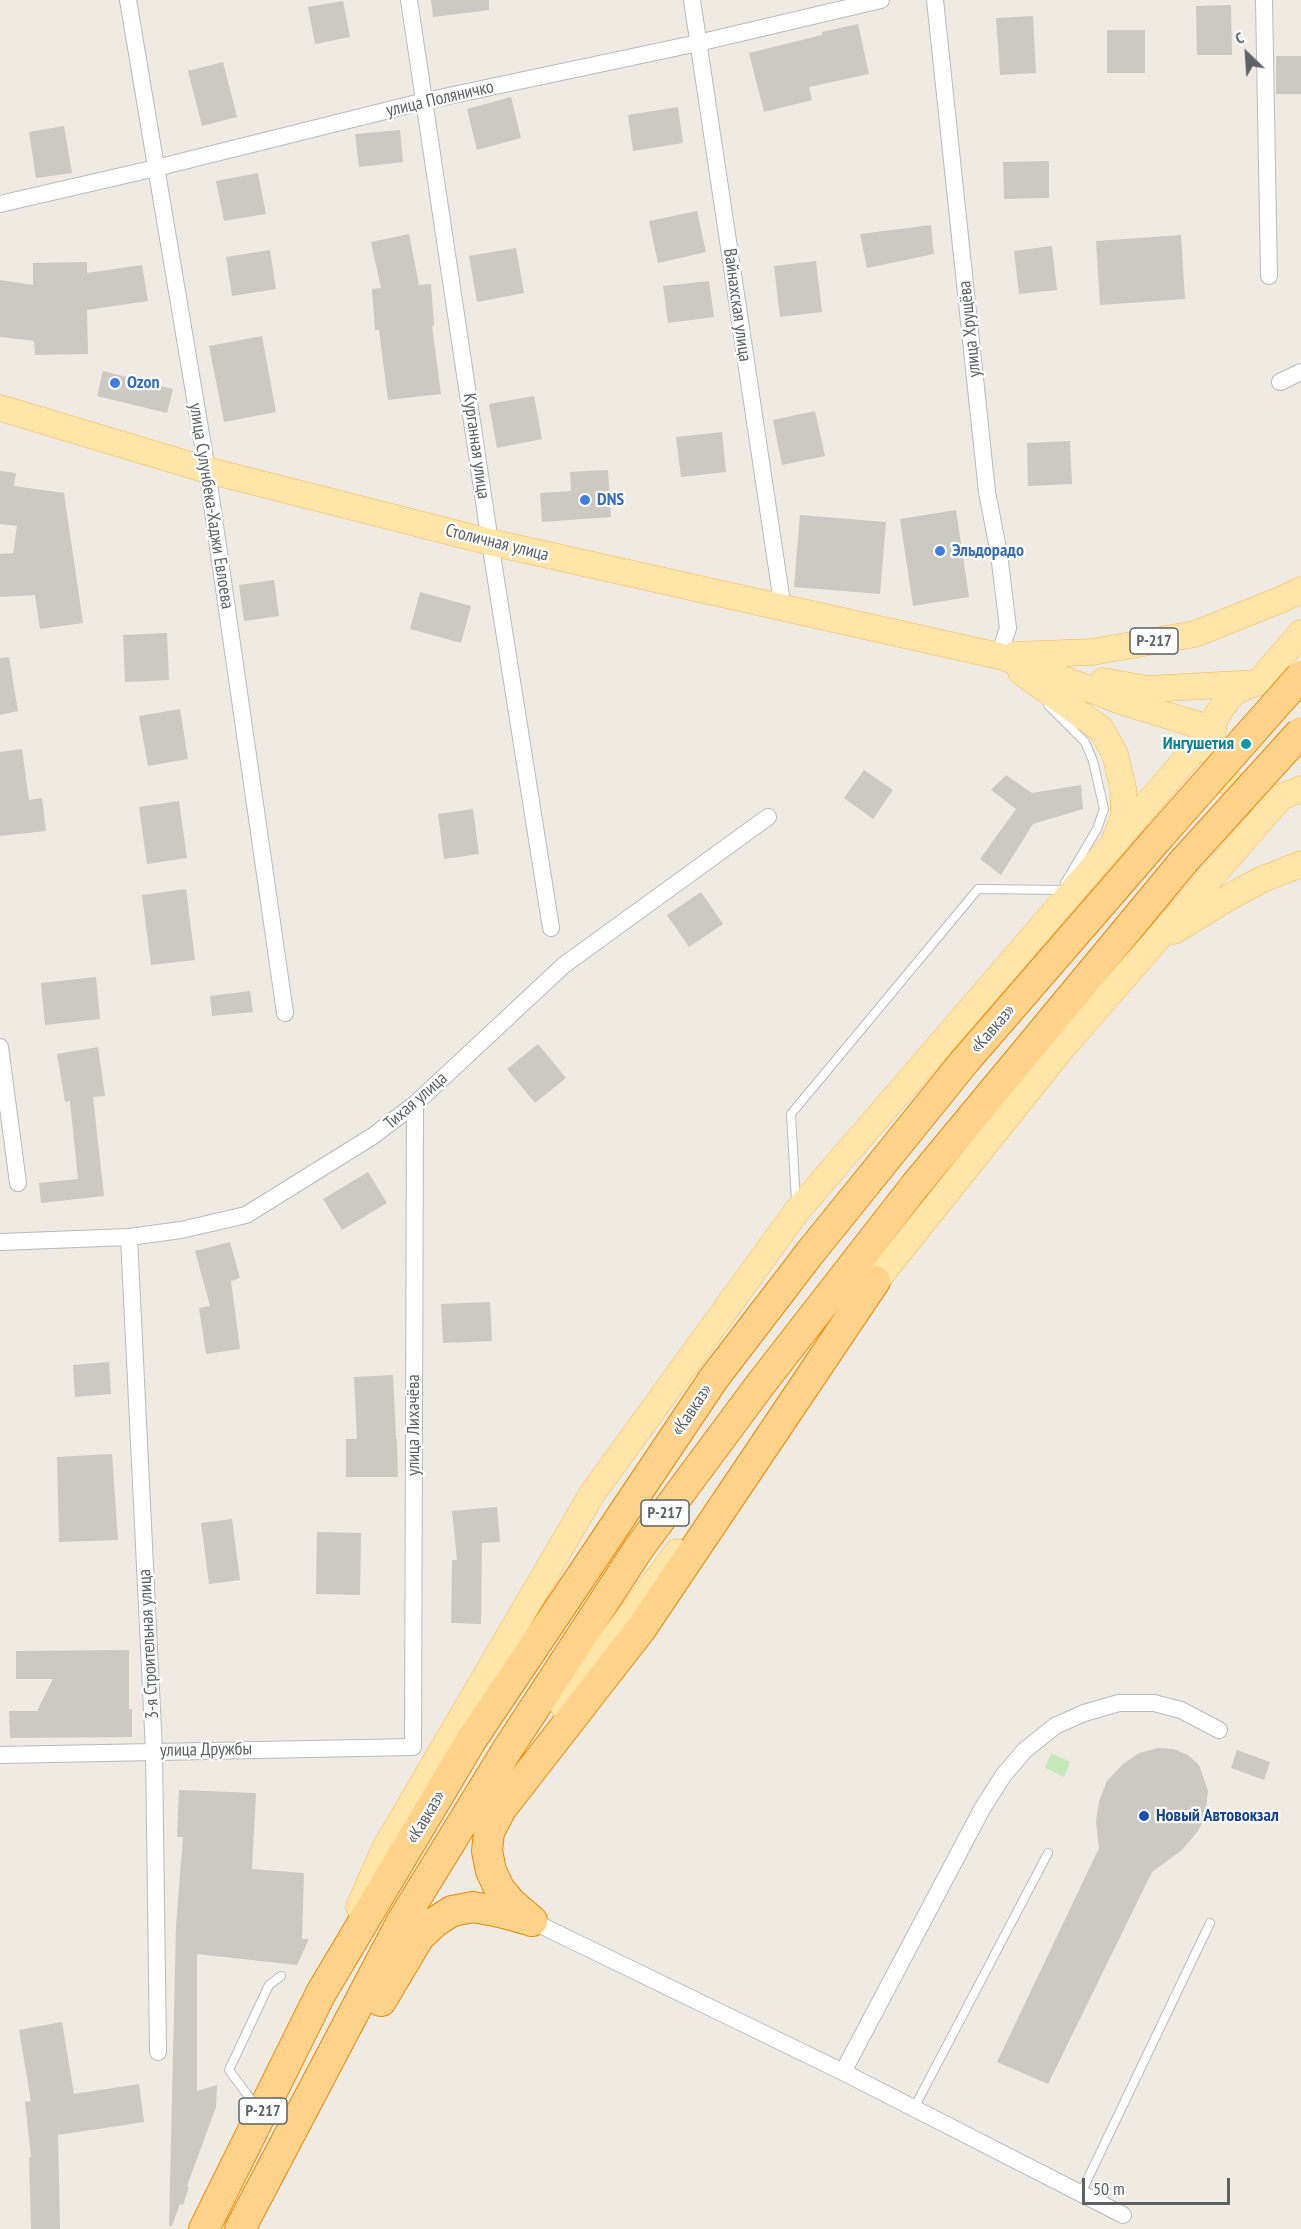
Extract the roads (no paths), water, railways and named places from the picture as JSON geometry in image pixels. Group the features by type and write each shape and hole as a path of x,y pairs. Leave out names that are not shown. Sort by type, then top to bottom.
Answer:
{"highway":[{"name":"«Кавказ»","path":"204,2229 321,1993 472,1739 714,1378 809,1254 964,1062 1301,676"},
{"name":"«Кавказ»","path":"240,2229 402,1922 507,1750 639,1548 760,1385 914,1186 1184,861 1301,732"},
{"path":"532,1921 511,1903 499,1888 491,1871 488,1851 489,1832 501,1809 641,1629 875,1281"},
{"path":"248,2229 277,2190 371,2018 419,1937 435,1922 452,1911 472,1907 532,1921"}],"main road":[{"name":"Столичная улица","path":"0,408 207,470 490,542 999,656"},
{"name":"Р-217","path":"999,656 1092,652 1195,634 1301,590"},
{"path":"1291,793 1258,798 1237,789 1228,782 1220,773 1212,752 1212,729 1220,708 1228,699 1246,686 1257,683 1301,633"},
{"name":"Р-217","path":"999,656 1101,729 1115,754 1123,788 1124,817 1114,844"},
{"path":"999,656 1120,701 1212,729"},
{"path":"1035,668 1147,689 1280,682 1301,690"},
{"name":"Р-217","path":"321,1993 385,1848 592,1494 797,1211 1068,889 1114,844 1212,729"},
{"name":"Р-217","path":"429,1876 555,1717 875,1281 1059,1052 1149,948 1291,793"},
{"name":"Р-217","path":"1149,948 1233,895 1261,880 1301,864"}],"street":[{"name":"улица Сулунбека-Хаджи Евлоева","path":"128,0 207,470 285,1013"},
{"name":"Курганная улица","path":"409,0 490,542 551,928"},
{"name":"Вайнахская улица","path":"692,0 783,609"},
{"name":"улица Поляничко","path":"0,204 425,101 698,43 881,0"},
{"name":"улица Хрущёва","path":"935,0 987,492 999,554 1008,628 999,656"},
{"path":"1264,0 1269,276"},
{"path":"1280,382 1301,372"},
{"name":"Тихая улица","path":"0,1242 129,1237 181,1230 246,1215 373,1136 415,1104 564,965 768,817"},
{"path":"0,1047 18,1183"},
{"name":"улица Лихачёва","path":"413,1747 415,1104"},
{"name":"3-я Строительная улица","path":"129,1237 154,1751 158,2052"},
{"path":"843,2072 982,1809 1003,1776 1024,1751 1055,1726 1084,1713 1119,1703 1154,1703 1181,1710 1219,1730"},
{"name":"улица Дружбы","path":"0,1755 413,1747"},
{"path":"532,1921 843,2072 1123,2215"}],"lane":[{"path":"797,1211 791,1114 978,889 1068,889 1097,829 1104,809 1093,761 1085,742 999,656"},
{"path":"914,2108 1048,1853"},
{"path":"1081,2193 1210,1923"},
{"path":"249,2097 229,2070 269,1985 281,1976"}],"place":[{"name":"Ozon","path":"115,383"},
{"name":"DNS","path":"585,500"},
{"name":"Эльдорадо","path":"940,551"},
{"name":"Ингушетия","path":"1246,744"},
{"name":"Новый Автовокзал","path":"1144,1816"}]}
